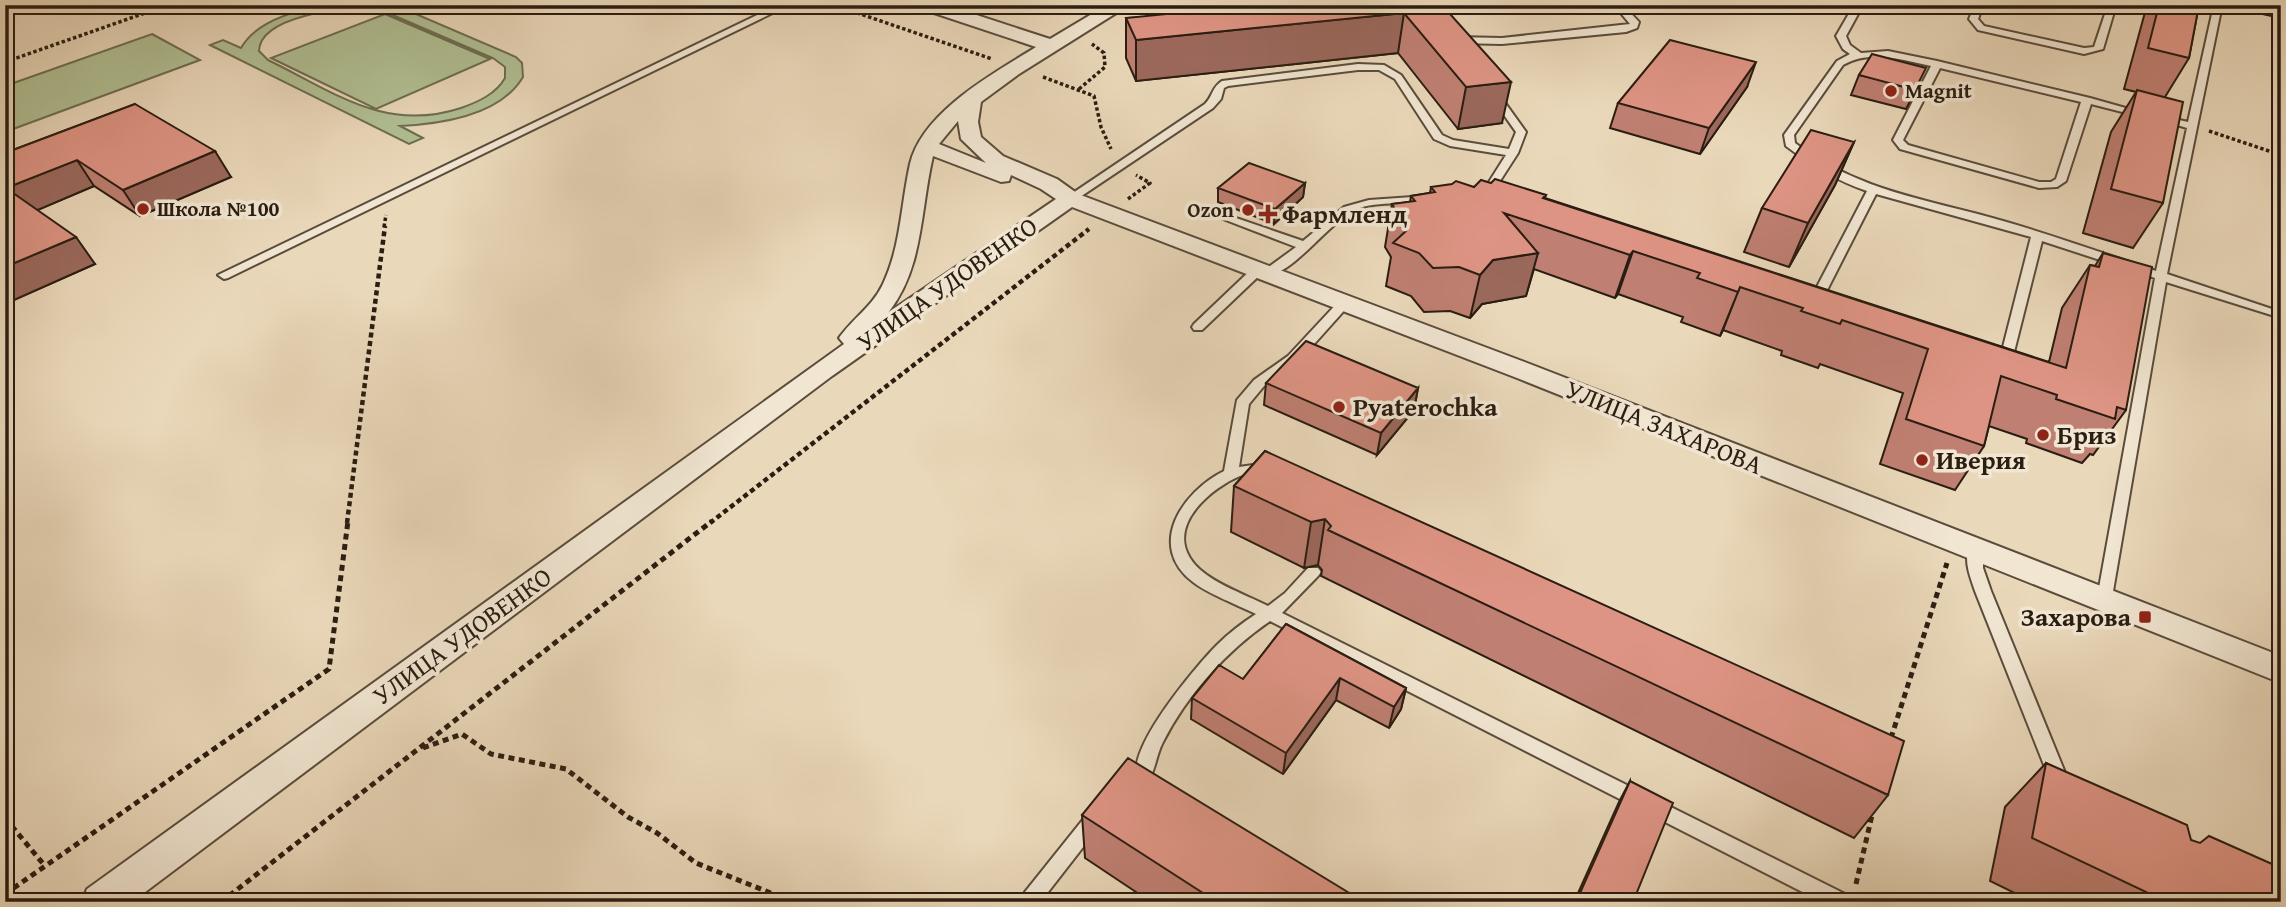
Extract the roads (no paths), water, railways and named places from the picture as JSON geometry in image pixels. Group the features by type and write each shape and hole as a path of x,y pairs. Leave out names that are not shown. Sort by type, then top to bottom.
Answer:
{"street":[{"path":"929,5 1053,46"},
{"path":"932,139 971,99 1122,5"},
{"path":"932,139 971,139 968,122 971,99"},
{"path":"932,139 1037,191 1060,192"},
{"name":"УЛИЦА УДОВЕНКО","path":"823,370 872,317 897,281 914,206 919,169 932,139"},
{"name":"УЛИЦА УДОВЕНКО","path":"101,902 1060,192 996,160 971,139"},
{"name":"УЛИЦА ЗАХАРОВА","path":"1060,192 1122,210 1265,270 2281,670"}],"lane":[{"path":"224,275 785,5"},
{"path":"1122,5 1163,17 1191,21"},
{"path":"1462,51 1451,36 1502,41 1634,26 1635,22 1618,5"},
{"path":"1858,55 1846,47 1841,36 1859,5"},
{"path":"1979,5 1973,19 1982,28 2084,51 2098,48 2112,5"},
{"path":"2105,599 2161,276 2213,6"},
{"path":"2191,126 1888,54 1858,55 1840,63 1789,135 1790,144 1825,170 1874,190 2037,236 2279,315 2281,310"},
{"path":"1937,64 1898,140 1916,152 2039,185 2053,185 2061,181 2087,100"},
{"path":"1060,192 1120,165 1209,106 1216,99 1219,88 1226,83 1369,66 1392,71 1398,77 1438,137 1450,143 1513,153"},
{"path":"1484,199 1513,153 1521,132 1486,83"},
{"path":"1810,310 1874,190"},
{"path":"1198,327 1265,270 1305,246 1348,209 1369,203 1438,198"},
{"path":"1229,219 1305,246"},
{"path":"1985,366 1998,365 2008,352 2037,236"},
{"path":"1230,476 1242,402 1259,383 1293,359 1346,301"},
{"path":"1798,306 1824,314"},
{"path":"1315,337 1320,354"},
{"path":"1283,471 1245,470 1216,481 1186,510 1178,527 1181,555 1198,578 1842,902"},
{"path":"1964,545 2055,774 2063,785 2071,790"},
{"path":"1144,777 1145,757 1157,732 1180,702 1234,638 1287,600 1313,572"},
{"path":"1038,902 1032,898 1105,805"}],"place":[{"name":"Magnit","path":"1891,91"},
{"name":"Школа №100","path":"143,209"},
{"name":"Ozon","path":"1248,210"},
{"name":"Фармленд","path":"1268,214"},
{"name":"Pyaterochka","path":"1339,407"},
{"name":"Бриз","path":"2043,435"},
{"name":"Иверия","path":"1922,460"},
{"name":"Захарова","path":"2145,617"}]}
